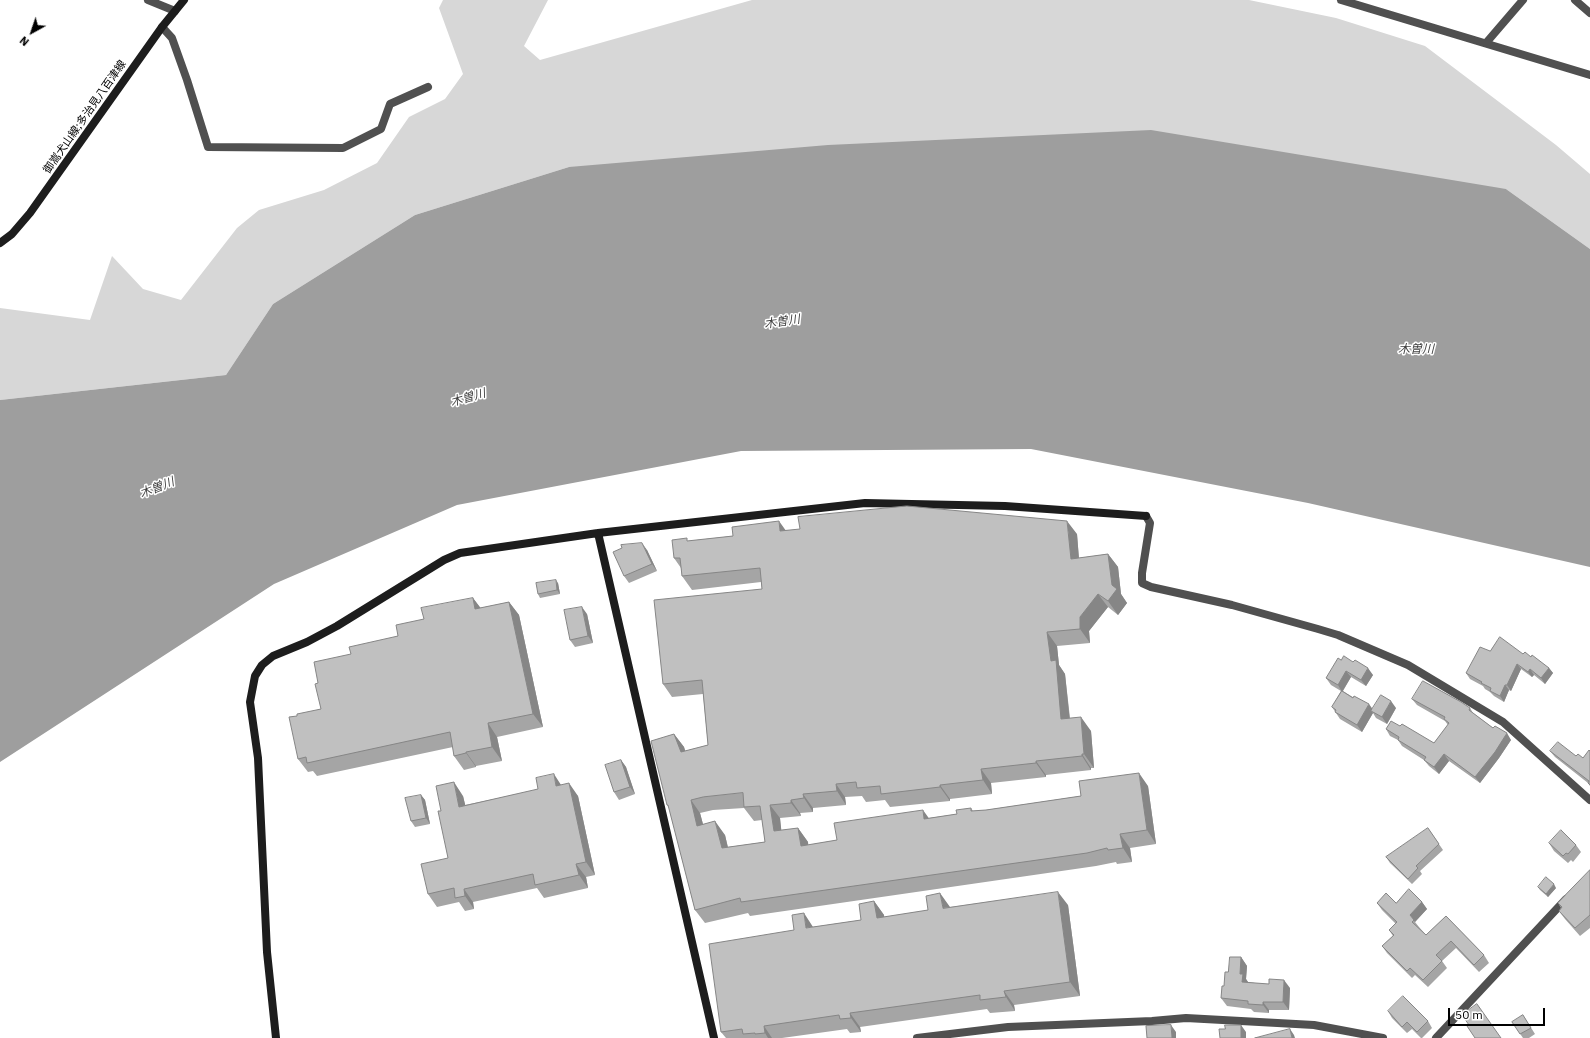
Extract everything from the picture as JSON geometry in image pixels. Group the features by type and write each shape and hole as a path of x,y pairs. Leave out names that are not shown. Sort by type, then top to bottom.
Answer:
{"street":[{"path":"148,0 175,11"},
{"name":"御嵩犬山線;多治見八百津線","path":"0,243 12,234 30,213 162,28 184,0"},
{"path":"1341,0 1590,75"},
{"path":"1486,43 1523,0"},
{"path":"1575,0 1590,13"},
{"path":"162,28 172,38 208,147 343,148 381,129 390,104 428,87"},
{"path":"276,1038 267,952 258,758 250,702 255,676 262,665 273,656 307,642 337,626 444,560 460,554 598,533 865,502 1005,506 1146,516 1150,523 1142,573 1142,583 1232,605 1338,635 1408,665 1503,722 1590,800"},
{"path":"598,533 714,1038"},
{"path":"1436,1038 1574,890"},
{"path":"917,1038 1008,1027 1152,1021 1186,1018 1314,1025 1383,1038"}],"shaded area":[{"path":"443,0 548,0 524,46 540,60 752,0 1249,0 1336,18 1425,46 1556,145 1590,174 1590,249 1506,189 569,167 415,215 273,304 226,375 0,400 0,308 90,320 112,256 143,289 181,300 237,228 259,210 324,190 377,163 409,117 445,99 463,74 439,8"}],"water":[{"name":"木曽川","path":"1151,130 1506,189 1590,249 1590,567 1308,503 1031,449 741,451 457,505 274,584 0,762 0,400 226,375 273,304 415,215 569,167 828,145"}],"building":[{"path":"907,506 1067,521 1071,559 1108,554 1112,585 1117,589 1108,601 1098,594 1080,617 1080,629 1047,632 1051,661 1056,660 1061,719 1081,717 1084,754 1082,754 1082,756 981,769 983,780 881,794 880,786 857,788 856,782 836,784 837,791 803,794 804,798 791,800 791,803 770,805 774,831 798,828 801,846 837,840 834,823 923,810 924,819 957,814 956,810 971,808 971,811 986,810 1081,796 1079,781 1139,773 1147,830 1120,834 1123,848 1108,850 1107,848 1087,853 741,902 740,898 695,910 651,741 674,734 681,752 708,745 702,680 663,684 654,600 762,589 760,568 682,576 680,558 674,558 672,540 687,538 687,541 733,536 732,527 779,521 780,531 800,529 798,517","holes":["743,793 744,807 760,806 765,842 722,848 715,821 697,826 691,800 703,797"]},
{"path":"642,543 652,564 624,576 613,552 622,548 621,545"},
{"path":"556,580 557,590 538,594 536,583"},
{"path":"473,598 475,609 509,602 533,714 488,723 492,747 454,756 450,732 307,763 306,757 298,759 289,717 321,709 315,684 318,683 314,662 351,654 349,647 398,636 396,625 424,619 421,608"},
{"path":"582,607 588,636 570,640 564,610"},
{"path":"1500,637 1523,654 1525,652 1531,657 1532,655 1549,668 1541,678 1530,669 1528,672 1517,664 1500,696 1490,691 1491,688 1466,673 1480,647 1490,651"},
{"path":"1344,656 1353,662 1355,660 1368,668 1361,680 1346,671 1338,685 1326,678 1338,658 1341,660"},
{"path":"1423,681 1470,708 1469,710 1493,728 1495,726 1507,733 1495,752 1475,777 1444,754 1434,767 1424,760 1426,757 1398,740 1399,737 1386,729 1391,721 1400,726 1402,724 1434,743 1449,723 1444,719 1445,717 1412,699"},
{"path":"1342,691 1353,698 1354,696 1369,704 1357,725 1335,712 1336,710 1332,707"},
{"path":"1381,695 1391,701 1382,717 1371,711"},
{"path":"1558,742 1576,756 1578,754 1583,758 1589,750 1590,751 1590,785 1588,783 1589,781 1550,751"},
{"path":"621,760 630,787 614,792 605,765"},
{"path":"554,774 556,786 569,783 586,862 576,864 579,875 535,885 533,874 464,889 465,896 455,898 454,888 428,894 421,864 448,858 438,811 441,811 436,786 454,782 459,807 538,789 536,778"},
{"path":"421,795 426,818 411,821 405,798"},
{"path":"1428,828 1439,844 1416,866 1418,868 1408,879 1386,857"},
{"path":"1561,830 1576,845 1568,854 1566,853 1563,856 1549,843"},
{"path":"1590,870 1590,915 1575,928 1559,911 1562,907 1558,903"},
{"path":"1546,877 1554,884 1546,894 1538,887"},
{"path":"1409,889 1422,902 1410,915 1414,920 1412,922 1426,935 1446,916 1484,955 1474,965 1451,941 1436,955 1442,961 1423,980 1410,968 1407,971 1382,946 1394,935 1389,930 1397,922 1377,903 1386,893 1396,903"},
{"path":"1058,892 1070,982 1004,991 1006,997 980,1000 980,995 850,1013 851,1018 840,1019 839,1015 764,1026 765,1033 743,1034 742,1029 721,1032 709,944 794,930 792,915 804,913 806,928 861,920 859,904 874,901 877,918 928,910 926,896 940,893 943,908"},
{"path":"1230,957 1241,957 1240,974 1243,974 1242,982 1269,984 1269,979 1284,980 1283,1002 1263,1002 1263,1005 1248,1004 1248,1001 1221,998 1225,972 1228,972"},
{"path":"1403,996 1428,1021 1417,1032 1407,1022 1402,1027 1388,1011"},
{"path":"1477,1004 1501,1038 1475,1038 1462,1015"},
{"path":"1523,1015 1531,1028 1520,1034 1512,1022"},
{"path":"1171,1025 1172,1038 1147,1038 1146,1026"},
{"path":"1225,1025 1241,1025 1241,1038 1220,1038 1219,1029 1225,1029"},
{"path":"1290,1029 1292,1038 1255,1038"}]}
